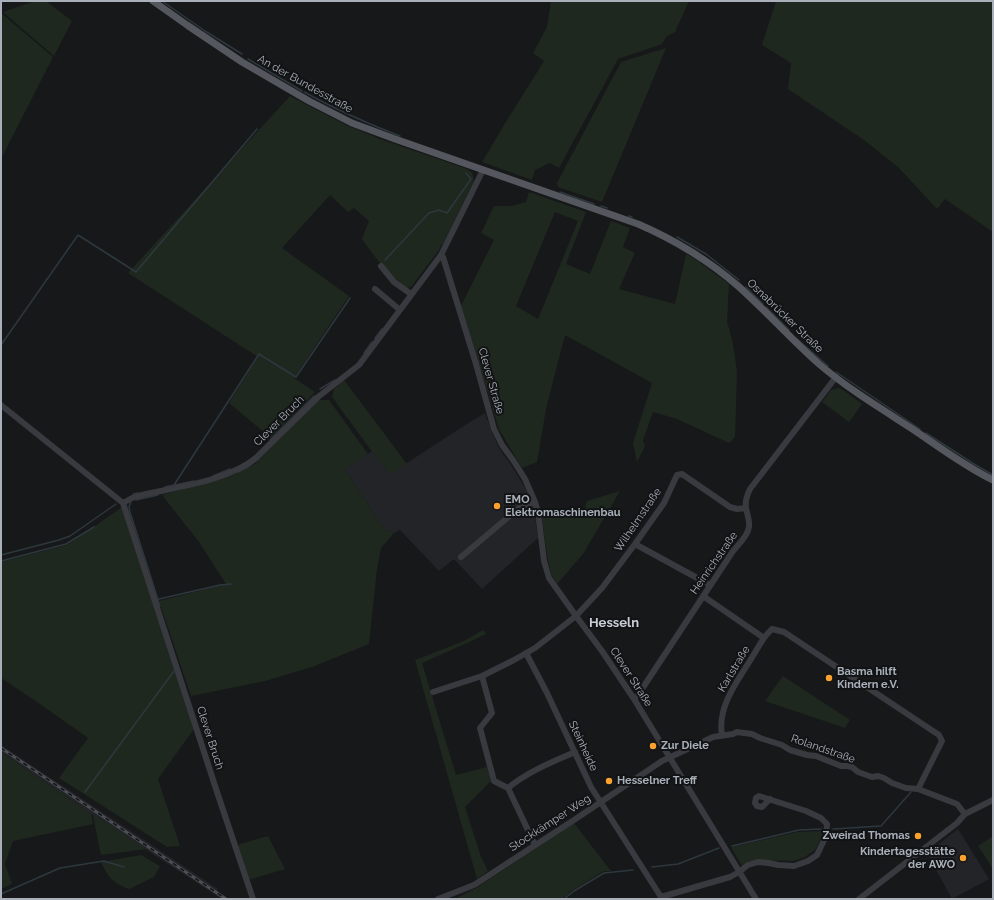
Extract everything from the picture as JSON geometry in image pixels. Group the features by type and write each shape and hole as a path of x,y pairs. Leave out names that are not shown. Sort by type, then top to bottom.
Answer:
{"main road":[{"name":"An der Bundesstraße","path":"153,1 242,62 330,113 372,131 549,193"},
{"name":"Osnabrücker Straße","path":"549,193 625,219 654,231 670,238 700,257 739,287 803,350 836,377 963,462 993,480"}],"street":[{"path":"441,255 483,170"},
{"name":"Clever Bruch","path":"253,899 123,503 138,496 199,483 235,471 249,464 318,397 359,365 441,255"},
{"name":"Clever Straße","path":"441,255 443,257 476,364 494,429 502,445 525,479 535,502 538,512 544,562 549,578 602,651 634,699 756,899"},
{"path":"380,266 394,282 411,294"},
{"path":"375,289 400,310"},
{"name":"Heinrichstraße","path":"634,699 732,551 746,535 749,528 746,508 750,489 836,377"},
{"path":"1,405 123,503"},
{"name":"Wilhelmstraße","path":"576,616 602,588 635,544 664,503 677,475 682,474 730,507 737,509 746,508"},
{"path":"461,557 519,508 535,502"},
{"path":"635,544 710,585"},
{"path":"703,596 764,638 772,629 784,632 939,735 942,742 918,789"},
{"path":"433,692 482,676 526,654 576,616"},
{"name":"Karlstraße","path":"722,735 720,727 727,698 764,638"},
{"name":"Steinheide","path":"526,654 547,693 591,787 658,898 680,896 730,877 748,865 758,862 794,866 808,861 817,855 827,835 827,824 821,818 806,811 770,799"},
{"path":"482,676 492,713 480,728 494,781 508,788 535,845"},
{"name":"Rolandstraße","path":"669,757 713,737 737,732 748,733 782,745 790,750 816,756 841,766 852,767 858,772 884,778 892,784 906,788 918,789 956,804 965,814"},
{"path":"508,788 547,764 575,752"},
{"name":"Stockkämper Weg","path":"438,899 474,885 662,760 669,757"},
{"path":"859,899 957,823 965,814 993,800"}],"shaded area":[{"path":"35,1 46,1 72,21 54,56 3,12"},
{"path":"551,1 689,1 675,32 667,36 662,44 618,59 559,168 550,163 535,170 532,180 482,162 544,61 533,53 547,27"},
{"path":"776,1 993,1 993,232 945,199 937,209 898,167 864,140 788,89 791,63 762,45"},
{"path":"1,13 53,57 1,159"},
{"path":"666,48 602,202 558,187 557,183 621,62"},
{"path":"290,96 346,125 380,139 467,169 473,175 473,183 443,244 411,287 406,288 393,277 362,239 369,221 354,208 348,212 330,195 282,248 349,296 294,378 315,392 271,438 229,403 258,357 128,273"},
{"path":"529,192 586,212 566,264 590,274 611,221 630,228 623,247 635,253 619,289 675,304 686,254 729,284 727,321 733,344 737,372 735,437 729,443 677,419 653,412 643,440 645,446 637,462 633,443 652,383 565,335 546,409 537,462 522,468 499,429 461,306 494,240 481,233 494,206 512,206 526,202","holes":["555,212 578,221 538,319 516,306"]},
{"path":"344,380 407,464 393,472 387,472 332,397 334,389"},
{"path":"838,388 862,404 849,422 822,402 831,390"},
{"path":"319,400 329,400 368,454 345,470 384,529 394,533 381,548 377,569 369,644 312,667 265,681 191,696 159,601 226,584 199,542 162,495 226,478 255,464"},
{"path":"485,413 499,448 533,501 538,538 482,589 454,559 439,571 400,530 394,533 384,529 345,470 372,451 387,472 393,472"},
{"path":"620,491 583,554 557,584 552,576 548,561 541,512 584,512 587,501"},
{"path":"122,507 194,729 158,779 180,846 167,847 59,778 88,738 1,678 1,562 67,545"},
{"path":"483,630 486,634 422,663 456,775 487,767 491,781 465,807 481,857 488,871 477,879 415,660 464,641"},
{"path":"783,676 850,720 845,728 765,701"},
{"path":"1,745 218,889 217,891 228,899 222,899 91,814 1,752"},
{"path":"1,752 91,814 93,824 13,841 5,864 12,884 1,889"},
{"path":"93,815 146,849 101,855"},
{"path":"574,823 611,871 604,871 573,890 562,899 457,899 476,888"},
{"path":"958,829 989,879 952,899 927,853"},
{"path":"822,831 822,836 815,850 805,857 793,861 758,860 742,866 732,849 732,847 798,832"},
{"path":"268,836 285,869 248,880 237,848 240,844"},
{"path":"993,836 993,869 978,846"},
{"path":"141,855 160,866 154,877 129,889 111,879 101,862"}],"waterway":[{"path":"162,1 205,31 242,54"},
{"path":"248,59 302,91"},
{"path":"304,92 351,116 400,136"},
{"path":"1,345 78,235 136,272 257,129"},
{"path":"385,260 429,213 439,210 447,213 471,179 466,173"},
{"path":"560,192 594,204"},
{"path":"601,206 607,208"},
{"path":"677,237 706,254 739,280"},
{"path":"746,287 763,304"},
{"path":"165,487 174,485 259,354 296,377 350,298"},
{"path":"766,307 789,330"},
{"path":"375,338 382,329"},
{"path":"797,339 828,366"},
{"path":"364,353 372,342"},
{"path":"836,372 920,429"},
{"path":"320,389 335,380"},
{"path":"270,440 314,396"},
{"path":"926,433 993,475"},
{"path":"238,472 259,459"},
{"path":"213,476 230,469"},
{"path":"175,485 194,481"},
{"path":"133,494 138,493"},
{"path":"136,500 158,495"},
{"path":"131,502 129,507 130,512 160,606"},
{"path":"1,555 70,536 116,504"},
{"path":"1,561 66,544 94,527"},
{"path":"159,599 220,585 231,584"},
{"path":"85,792 174,671"},
{"path":"833,829 881,826 911,792"},
{"path":"732,846 799,830 821,829"},
{"path":"652,867 678,864 719,848"},
{"path":"1,894 60,868 104,861 124,867"},
{"path":"564,899 574,891 604,873 633,870"}],"railway":[{"path":"1,748 226,899"}],"place":[{"name":"EMO Elektromaschinenbau","path":"497,506"},
{"name":"Basma hilft Kindern e.V.","path":"829,678"},
{"name":"Zur Diele","path":"653,746"},
{"name":"Hesselner Treff","path":"609,781"},
{"name":"Zweirad Thomas","path":"918,836"},
{"name":"Kindertagesstätte der AWO","path":"963,858"}],"district":[{"name":"Hesseln","path":"614,623"}]}
